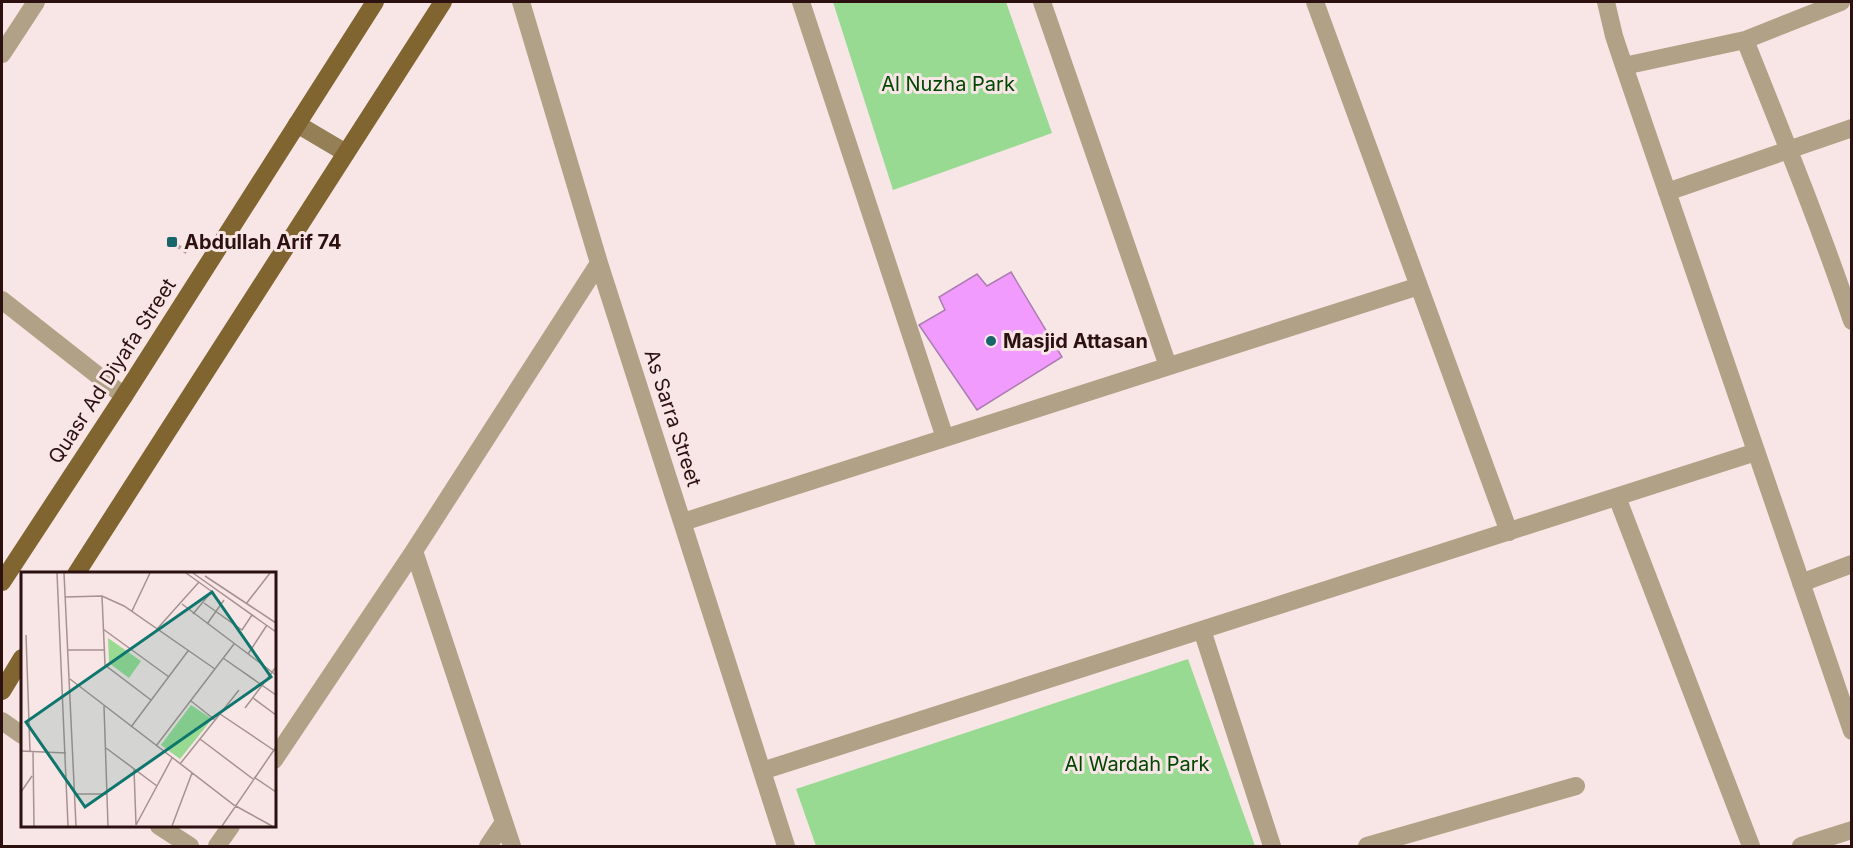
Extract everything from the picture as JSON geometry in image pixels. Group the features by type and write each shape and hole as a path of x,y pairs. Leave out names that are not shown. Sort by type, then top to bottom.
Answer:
{"main road":[{"name":"Quasr Ad Diyafa Street","path":"2,582 124,396 375,2"},
{"path":"77,572 443,2"},
{"path":"297,124 346,153"},
{"path":"2,690 21,660"}],"street":[{"path":"2,54 36,2"},
{"name":"As Sarra Street","path":"520,2 599,263 786,846"},
{"path":"801,2 945,438"},
{"path":"1042,2 1168,366"},
{"path":"1315,2 1509,532"},
{"path":"1606,2 1624,66 1851,731"},
{"path":"1624,66 1745,40 1841,2"},
{"path":"1745,40 1790,151 1843,266 1851,321"},
{"path":"1667,192 1851,128"},
{"path":"276,757 414,551 599,263"},
{"path":"683,522 1419,286"},
{"path":"2,300 124,396"},
{"path":"762,771 1756,452"},
{"path":"1617,497 1751,846"},
{"path":"414,551 512,846"},
{"path":"1801,583 1851,564"},
{"path":"1202,630 1272,846"},
{"path":"2,721 21,734"},
{"path":"1367,846 1576,786"},
{"path":"488,846 504,822"},
{"path":"162,827 190,846"},
{"path":"217,846 230,827"},
{"path":"1801,846 1851,831"}],"green space":[{"name":"Al Nuzha Park","path":"833,2 1006,2 1052,133 893,190"},
{"name":"Al Wardah Park","path":"1188,659 1255,846 816,846 796,789"}],"building":[{"name":"Masjid Attasan","path":"1011,272 1062,357 977,410 919,325 945,310 939,297 977,274 987,286"}],"place":[{"name":"Abdullah Arif 74","path":"172,242"},
{"name":"Masjid Attasan","path":"991,341"}]}
